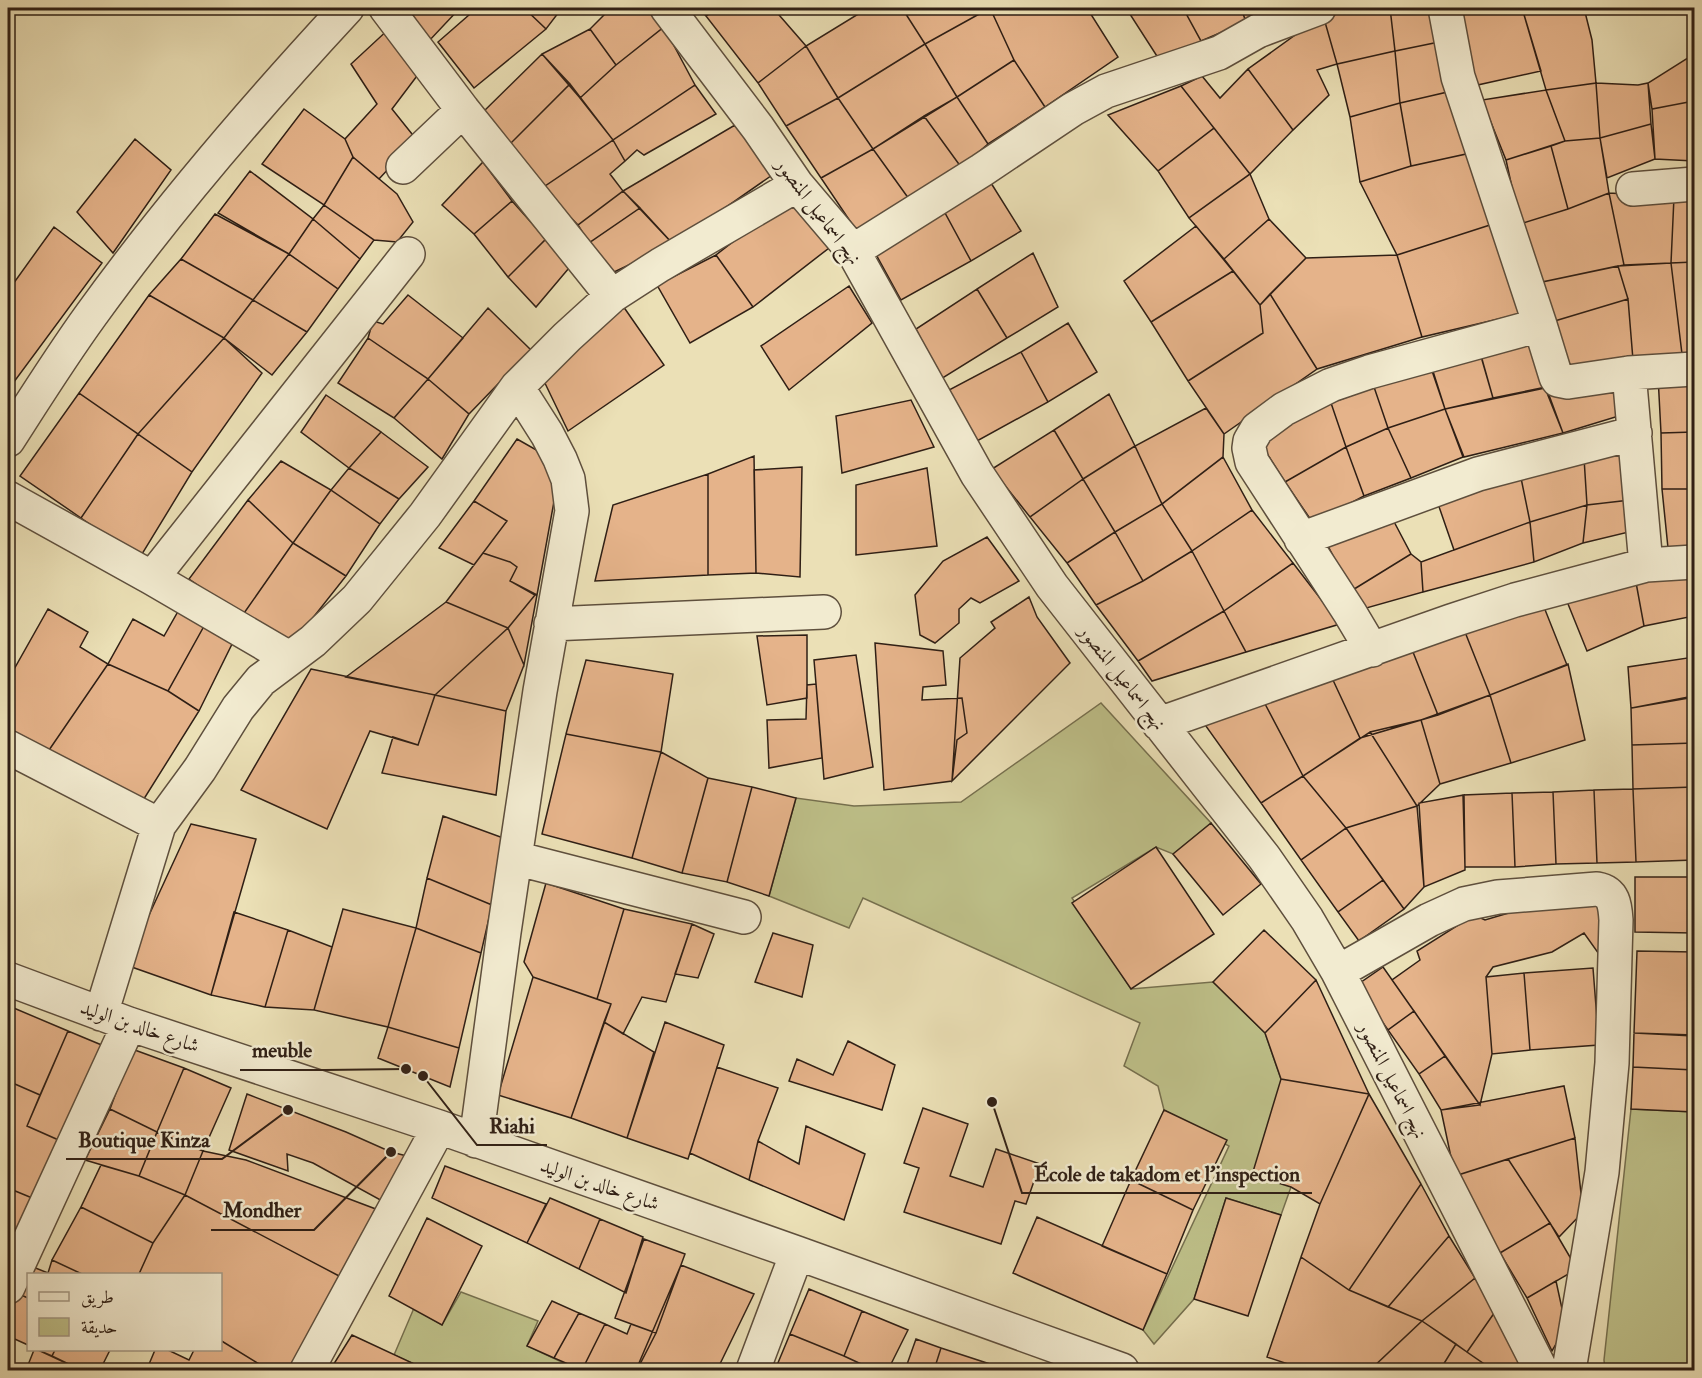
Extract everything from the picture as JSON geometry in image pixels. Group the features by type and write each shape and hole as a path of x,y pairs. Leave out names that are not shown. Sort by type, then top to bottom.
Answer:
{"street":[{"path":"8,440 91,315 170,213 275,85 347,8"},
{"path":"386,8 463,110 612,296"},
{"name":"نهج اسماعيل المنصور","path":"667,8 758,128 796,185 853,251 955,436 1000,511 1052,586 1264,857 1306,919 1338,972 1541,1371"},
{"path":"853,251 982,170 1073,109 1106,91 1219,53 1258,32 1319,8"},
{"path":"1445,8 1458,77 1558,380 1568,382 1629,373 1695,369"},
{"path":"403,167 463,110"},
{"path":"1633,189 1695,184"},
{"path":"8,1287 115,1019 159,825 200,769 238,708 261,680 313,641 357,599 425,515 518,387 567,337 612,296 796,185"},
{"path":"152,578 408,254"},
{"path":"1372,650 1252,462 1250,441 1257,429 1284,408 1331,386 1369,372 1540,325"},
{"path":"1629,373 1646,565"},
{"path":"476,1141 515,858 551,624 569,531 572,498 560,459 518,387"},
{"path":"1301,539 1478,474 1635,433"},
{"path":"8,498 289,658"},
{"path":"1159,724 1515,600 1646,565 1695,562"},
{"path":"551,624 824,612"},
{"path":"8,747 159,825"},
{"path":"515,858 744,917"},
{"path":"1338,972 1429,920 1464,904 1498,897 1597,889 1605,890 1613,900 1616,920 1612,1063 1602,1172 1569,1371"},
{"name":"شارع خالد بن الوليد","path":"8,979 115,1019 439,1127 1122,1371"},
{"path":"307,1371 439,1127"},
{"path":"753,1371 797,1253"}],"green space":[{"path":"1101,703 1211,823 1173,854 1156,847 1072,898 1131,989 1213,982 1265,1033 1281,1079 1291,1187 1281,1215 1226,1198 1194,1299 1154,1344 1143,1330 1229,1146 1164,1110 1158,1086 1124,1066 1140,1023 863,898 849,928 769,896 796,798 854,806 961,802"},
{"path":"1631,1109 1694,1112 1694,1370 1605,1370 1604,1360"},
{"path":"461,1292 538,1321 527,1346 579,1370 422,1370 423,1368 394,1355 414,1308 442,1325"}],"building":[{"path":"396,8 460,8 428,42"},
{"path":"477,8 524,8 546,29 474,88 438,42"},
{"path":"524,8 562,8 546,29"},
{"path":"611,8 647,8 664,27 616,65 590,29"},
{"path":"699,8 718,8 706,16"},
{"path":"718,8 773,8 806,46 758,83 706,16"},
{"path":"868,8 902,8 925,44 838,98 806,46"},
{"path":"902,8 990,8 925,44"},
{"path":"990,8 1014,60 957,97 925,44"},
{"path":"990,8 1087,8 1118,57 1045,107 1014,60"},
{"path":"1126,8 1183,8 1201,41 1162,64"},
{"path":"1183,8 1241,8 1246,22 1201,41"},
{"path":"1241,8 1285,8 1246,22"},
{"path":"1353,8 1390,8 1395,51 1337,64 1323,15"},
{"path":"1390,8 1435,8 1444,41 1395,51"},
{"path":"1461,8 1522,8 1541,71 1473,86"},
{"path":"1522,8 1584,8 1592,40 1596,83 1546,90"},
{"path":"1323,15 1337,64 1317,70 1329,95 1293,130 1248,69"},
{"path":"392,26 423,68 392,109 416,139 379,179 353,157 345,139 377,104 351,64"},
{"path":"664,27 695,85 613,140 580,98 616,65"},
{"path":"590,29 616,65 580,98 542,54"},
{"path":"1444,41 1452,91 1400,103 1395,51"},
{"path":"925,44 957,97 873,149 838,98"},
{"path":"806,46 838,98 786,126 758,83"},
{"path":"1395,51 1400,103 1350,117 1337,64"},
{"path":"542,54 570,84 507,147 482,113"},
{"path":"1694,54 1694,101 1652,109 1648,83"},
{"path":"1014,60 1045,107 988,144 957,97"},
{"path":"1248,69 1293,130 1250,174 1181,86 1202,76 1220,98"},
{"path":"1596,83 1600,138 1565,141 1546,90"},
{"path":"1596,83 1638,85 1648,83 1651,124 1600,138"},
{"path":"570,84 613,140 542,188 507,147"},
{"path":"695,85 716,114 644,155 637,150 625,161 613,140"},
{"path":"1181,86 1214,128 1158,171 1108,115"},
{"path":"1546,90 1565,141 1506,160 1482,100"},
{"path":"1452,91 1471,153 1411,166 1400,103"},
{"path":"957,97 988,144 961,167 924,116"},
{"path":"838,98 873,149 821,178 786,126"},
{"path":"1694,101 1694,161 1655,159 1652,109"},
{"path":"1400,103 1411,166 1360,182 1350,117"},
{"path":"304,109 345,139 353,157 324,205 262,164"},
{"path":"924,116 961,167 909,199 873,149"},
{"path":"1651,124 1655,159 1607,178 1600,138"},
{"path":"735,125 778,171 673,244 623,191"},
{"path":"1214,128 1250,174 1189,218 1158,171"},
{"path":"1600,138 1609,193 1568,209 1551,146 1565,141"},
{"path":"135,139 171,170 113,253 77,212"},
{"path":"613,140 625,161 610,174 623,191 578,225 542,188"},
{"path":"1551,146 1568,209 1520,224 1506,160"},
{"path":"873,149 909,199 858,233 821,178"},
{"path":"1471,153 1490,225 1397,255 1360,182 1411,166"},
{"path":"353,157 397,194 413,222 397,242 374,240 324,205"},
{"path":"483,162 512,201 474,234 442,205"},
{"path":"250,171 313,219 289,254 218,213"},
{"path":"1250,174 1269,219 1224,259 1189,218"},
{"path":"991,183 1021,231 971,261 944,211"},
{"path":"623,191 640,208 589,243 578,225"},
{"path":"1609,193 1674,197 1671,263 1624,265"},
{"path":"1609,193 1624,265 1537,283 1520,224"},
{"path":"792,196 829,248 753,307 716,255"},
{"path":"1694,196 1694,262 1671,263 1674,197"},
{"path":"512,201 546,239 508,277 474,234"},
{"path":"324,205 374,240 360,259 313,219"},
{"path":"640,208 673,244 612,273 589,243"},
{"path":"944,211 971,261 901,300 873,249"},
{"path":"215,214 289,254 253,300 181,259"},
{"path":"313,219 360,259 338,289 289,254"},
{"path":"1269,219 1306,258 1260,305 1224,259"},
{"path":"1490,225 1520,314 1422,337 1397,255"},
{"path":"1196,226 1233,271 1151,322 1124,281"},
{"path":"54,227 102,263 8,390 8,291"},
{"path":"546,239 569,268 536,307 508,277"},
{"path":"1033,253 1058,307 1007,338 977,289"},
{"path":"289,254 338,289 307,332 253,300"},
{"path":"716,255 753,307 690,343 657,285"},
{"path":"1397,255 1422,337 1317,369 1270,294 1306,258"},
{"path":"181,259 253,300 224,338 149,295"},
{"path":"1694,262 1694,353 1682,354 1671,263"},
{"path":"1671,263 1682,354 1633,360 1628,299 1618,266"},
{"path":"1618,266 1628,299 1548,323 1537,283"},
{"path":"1233,271 1260,305 1263,333 1188,381 1151,322"},
{"path":"849,286 872,323 789,390 761,346"},
{"path":"977,289 1007,338 941,379 916,329"},
{"path":"1270,294 1317,369 1224,434 1188,381 1263,333 1260,305"},
{"path":"149,295 224,338 138,434 79,393"},
{"path":"408,295 463,338 428,379 368,338 373,321 383,324"},
{"path":"1628,299 1633,360 1562,370 1548,323"},
{"path":"253,300 307,332 272,375 224,338"},
{"path":"623,306 664,365 568,431 542,377"},
{"path":"488,308 531,350 469,414 428,379"},
{"path":"1068,323 1097,372 1048,402 1021,352"},
{"path":"1525,337 1546,387 1493,398 1480,352"},
{"path":"224,338 262,373 192,472 138,434"},
{"path":"368,338 428,379 394,418 338,383"},
{"path":"1021,352 1048,402 977,441 949,390"},
{"path":"1480,353 1493,398 1445,409 1431,365"},
{"path":"1430,365 1445,409 1388,428 1374,387"},
{"path":"1658,376 1694,377 1694,432 1661,433"},
{"path":"428,379 469,414 442,459 394,418"},
{"path":"1619,381 1622,415 1563,433 1546,387"},
{"path":"1374,387 1388,428 1346,447 1331,403"},
{"path":"1545,388 1563,433 1464,457 1445,409"},
{"path":"79,393 138,434 81,518 20,476"},
{"path":"1109,394 1135,446 1083,479 1054,430"},
{"path":"326,395 381,432 349,468 301,432"},
{"path":"911,400 934,447 842,473 836,416"},
{"path":"1331,403 1346,447 1285,482 1259,441"},
{"path":"1206,408 1224,434 1223,457 1162,504 1135,446"},
{"path":"1445,409 1463,457 1411,478 1388,428"},
{"path":"1388,428 1411,478 1364,496 1346,447"},
{"path":"1054,430 1083,479 1030,517 992,469"},
{"path":"381,432 428,467 399,499 349,468"},
{"path":"1694,432 1694,489 1662,489 1661,433"},
{"path":"138,434 192,472 139,559 81,518"},
{"path":"517,439 547,456 557,485 537,595 510,581 517,567 510,562 483,553 507,521 474,501"},
{"path":"1629,443 1630,500 1587,505 1584,458"},
{"path":"1135,446 1162,504 1115,532 1083,479"},
{"path":"1346,447 1364,496 1313,523 1285,482"},
{"path":"754,456 756,573 708,575 708,474"},
{"path":"1223,457 1252,510 1192,551 1162,504"},
{"path":"1584,458 1587,505 1530,522 1520,473"},
{"path":"281,461 331,490 293,543 248,500"},
{"path":"802,467 800,577 756,573 754,470"},
{"path":"349,468 399,499 380,524 331,490"},
{"path":"927,468 937,546 856,555 856,485"},
{"path":"1520,473 1530,522 1454,550 1436,498"},
{"path":"708,474 708,575 595,581 613,505"},
{"path":"1083,479 1115,532 1067,563 1030,517"},
{"path":"1662,489 1694,489 1694,554 1668,548"},
{"path":"331,490 380,524 346,576 293,543"},
{"path":"248,500 293,543 242,616 189,579"},
{"path":"1630,500 1633,531 1583,543 1587,505"},
{"path":"474,501 507,521 474,565 439,548"},
{"path":"1162,504 1192,551 1143,581 1115,532"},
{"path":"1587,505 1583,543 1534,562 1530,522"},
{"path":"1252,510 1293,563 1224,611 1192,551"},
{"path":"1391,516 1411,554 1351,591 1326,542"},
{"path":"1530,522 1534,562 1423,592 1421,562"},
{"path":"1115,532 1143,581 1096,605 1067,563"},
{"path":"987,537 1019,581 980,603 971,598 959,609 959,623 935,643 920,635 915,595 943,561"},
{"path":"293,543 346,576 293,643 242,616"},
{"path":"1192,551 1224,611 1138,661 1096,605 1143,581"},
{"path":"483,553 510,562 517,567 510,581 535,595 508,628 446,602"},
{"path":"1411,554 1421,562 1423,592 1363,609 1351,591"},
{"path":"1293,563 1340,624 1246,652 1224,611"},
{"path":"1694,574 1694,616 1644,626 1635,577"},
{"path":"1635,577 1644,626 1587,651 1566,599"},
{"path":"537,595 524,665 508,628"},
{"path":"1029,597 1037,617 1070,663 952,781 960,658 995,628 991,622"},
{"path":"1540,597 1567,665 1490,695 1463,627"},
{"path":"446,602 508,628 435,695 346,677"},
{"path":"180,608 208,619 168,691 108,664 133,619 164,636"},
{"path":"48,609 88,632 80,647 108,664 47,753 8,732 8,680"},
{"path":"1224,611 1246,652 1152,681 1138,661"},
{"path":"208,619 236,636 199,711 168,691"},
{"path":"1463,627 1490,695 1438,715 1411,647"},
{"path":"508,628 524,665 506,711 435,695"},
{"path":"807,635 807,698 767,705 757,636"},
{"path":"875,643 943,651 946,685 923,687 922,700 962,698 967,733 957,740 952,781 884,790"},
{"path":"1411,647 1438,715 1360,738 1332,678"},
{"path":"856,655 873,767 824,779 814,660"},
{"path":"1694,657 1694,697 1631,708 1628,667"},
{"path":"586,660 673,674 661,752 566,734"},
{"path":"108,664 168,691 199,711 142,802 47,753"},
{"path":"1568,664 1585,740 1511,763 1490,695"},
{"path":"311,669 435,695 418,745 370,731 327,829 241,790"},
{"path":"1332,678 1360,738 1303,776 1264,702"},
{"path":"816,684 822,758 769,768 767,720 806,719 807,685"},
{"path":"435,695 506,711 496,795 382,773 393,737 418,745"},
{"path":"1490,695 1511,763 1440,784 1421,720"},
{"path":"1694,696 1694,743 1632,745 1631,708"},
{"path":"1264,702 1303,776 1261,803 1203,722"},
{"path":"1421,720 1440,784 1417,806 1370,732"},
{"path":"1370,732 1417,806 1346,828 1303,776"},
{"path":"566,734 661,752 632,858 542,834"},
{"path":"1694,743 1694,787 1633,789 1632,745"},
{"path":"661,752 708,778 682,873 632,858"},
{"path":"1303,776 1346,828 1301,860 1261,803"},
{"path":"708,778 752,787 727,882 682,873"},
{"path":"752,787 796,798 769,896 727,882"},
{"path":"1694,787 1694,860 1636,862 1633,789"},
{"path":"1633,789 1636,862 1597,863 1594,790"},
{"path":"1594,790 1597,863 1556,864 1553,792"},
{"path":"1553,792 1556,864 1515,867 1512,793"},
{"path":"1512,793 1515,867 1465,867 1463,795"},
{"path":"1464,795 1465,870 1424,887 1419,803"},
{"path":"1417,806 1424,887 1404,909 1346,828"},
{"path":"443,816 506,839 492,905 427,878"},
{"path":"1211,823 1261,884 1223,915 1173,854"},
{"path":"191,824 256,839 211,995 126,965"},
{"path":"1346,828 1383,880 1338,912 1301,860"},
{"path":"1156,847 1214,934 1131,989 1072,903"},
{"path":"1635,877 1694,877 1694,933 1635,932"},
{"path":"427,878 492,905 481,953 416,928"},
{"path":"1383,880 1404,909 1359,941 1338,912"},
{"path":"546,883 624,909 597,999 533,977 524,962"},
{"path":"1601,902 1601,957 1584,933 1552,952 1493,967 1486,977 1492,1054 1480,1105 1392,980 1420,960 1417,951 1474,915 1485,920 1512,912"},
{"path":"343,909 416,928 388,1027 314,1010"},
{"path":"624,909 692,924 666,1002 642,997 623,1034 604,1022 611,1004 597,999"},
{"path":"234,912 288,930 265,1007 211,995"},
{"path":"692,924 714,934 698,978 675,974"},
{"path":"416,928 481,953 459,1048 388,1027"},
{"path":"288,930 332,947 314,1010 265,1007"},
{"path":"1264,930 1316,980 1265,1033 1213,982"},
{"path":"773,933 813,945 802,997 755,982"},
{"path":"1637,951 1694,952 1694,1035 1634,1033"},
{"path":"1383,967 1414,1011 1388,1030 1357,985"},
{"path":"1593,968 1599,1045 1530,1050 1524,973"},
{"path":"1524,973 1530,1050 1492,1054 1486,977"},
{"path":"533,977 611,1004 571,1118 498,1095"},
{"path":"1316,980 1369,1094 1281,1079 1265,1033"},
{"path":"9,1006 68,1031 40,1095 8,1081"},
{"path":"1414,1011 1445,1056 1419,1074 1388,1030"},
{"path":"604,1022 654,1052 627,1138 571,1118"},
{"path":"665,1022 724,1045 688,1159 627,1138"},
{"path":"388,1027 459,1048 450,1087 378,1058"},
{"path":"68,1031 104,1046 63,1142 27,1126"},
{"path":"1634,1033 1694,1036 1694,1070 1633,1067"},
{"path":"848,1041 895,1065 882,1110 789,1081 797,1059 833,1075"},
{"path":"132,1049 184,1068 157,1132 110,1109"},
{"path":"1445,1056 1480,1105 1441,1110 1419,1074"},
{"path":"717,1067 778,1088 758,1141 749,1180 690,1153"},
{"path":"1633,1067 1694,1070 1694,1112 1631,1109"},
{"path":"184,1068 231,1088 203,1151 157,1132"},
{"path":"1281,1079 1369,1094 1320,1204 1291,1187 1252,1175"},
{"path":"8,1081 40,1095 27,1126 63,1142 37,1200 8,1188"},
{"path":"1564,1086 1575,1138 1455,1176 1441,1110"},
{"path":"247,1094 391,1152 407,1156 384,1202 313,1163 287,1154 288,1171 229,1150"},
{"path":"1369,1094 1421,1184 1349,1290 1301,1257 1320,1204"},
{"path":"923,1108 968,1124 950,1176 983,1187 996,1149 1040,1164 1026,1204 1015,1201 1001,1244 904,1212 919,1168 904,1163"},
{"path":"110,1109 157,1132 139,1176 85,1160"},
{"path":"1164,1110 1227,1140 1193,1210 1131,1180"},
{"path":"806,1126 865,1154 844,1220 749,1180 758,1141 799,1164"},
{"path":"157,1132 203,1151 185,1195 139,1176"},
{"path":"1575,1138 1583,1212 1559,1237 1508,1159"},
{"path":"203,1151 246,1160 381,1211 341,1277 185,1195"},
{"path":"1508,1159 1550,1223 1500,1253 1455,1176"},
{"path":"101,1165 139,1176 185,1195 153,1243 81,1207"},
{"path":"445,1166 546,1204 527,1243 432,1198"},
{"path":"1131,1180 1193,1210 1167,1274 1102,1246"},
{"path":"1421,1184 1449,1236 1388,1307 1349,1290"},
{"path":"8,1188 37,1200 8,1252"},
{"path":"185,1195 341,1277 294,1370 269,1370 222,1341 222,1273 139,1273 153,1243"},
{"path":"550,1198 600,1219 579,1269 527,1243"},
{"path":"1226,1198 1281,1215 1248,1316 1194,1299"},
{"path":"81,1207 153,1243 139,1273 80,1273 52,1260"},
{"path":"1037,1217 1167,1274 1143,1330 1013,1273"},
{"path":"427,1218 482,1246 442,1325 389,1296"},
{"path":"600,1219 643,1237 626,1293 579,1269"},
{"path":"1550,1223 1577,1269 1527,1298 1500,1253"},
{"path":"1449,1236 1475,1278 1422,1321 1388,1307"},
{"path":"644,1239 685,1254 656,1333 615,1318"},
{"path":"1301,1257 1349,1290 1422,1321 1370,1370 1306,1370 1267,1357"},
{"path":"52,1260 80,1273 48,1273"},
{"path":"28,1265 48,1273 27,1273 27,1298 14,1292"},
{"path":"681,1265 754,1294 717,1370 636,1370"},
{"path":"1475,1278 1497,1309 1467,1352 1422,1321"},
{"path":"1556,1281 1566,1327 1552,1351 1527,1298"},
{"path":"809,1289 862,1311 844,1356 790,1334"},
{"path":"14,1292 27,1298 27,1345 8,1336 8,1306"},
{"path":"552,1301 579,1313 554,1358 527,1346"},
{"path":"1497,1309 1524,1364 1515,1370 1493,1370 1467,1352"},
{"path":"862,1311 908,1330 888,1370 874,1370 844,1356"},
{"path":"579,1313 605,1324 582,1370 554,1358"},
{"path":"1422,1321 1456,1344 1440,1370 1370,1370"},
{"path":"605,1324 627,1334 631,1324 656,1333 637,1370 582,1370"},
{"path":"790,1334 844,1356 874,1370 775,1370"},
{"path":"352,1335 423,1368 422,1370 330,1370"},
{"path":"916,1339 941,1348 934,1370 905,1370"},
{"path":"222,1341 269,1370 147,1369 155,1351 170,1351 189,1360 194,1351 222,1351"},
{"path":"1456,1344 1467,1352 1493,1370 1440,1370"},
{"path":"941,1348 996,1366 993,1370 934,1370"},
{"path":"34,1351 40,1351 81,1370 26,1370"},
{"path":"40,1351 54,1351 52,1356"},
{"path":"54,1351 110,1351 100,1370 81,1370 52,1356"}],"place":[{"name":"meuble","path":"406,1069"},
{"name":"Riahi","path":"423,1076"},
{"name":"École de takadom et l'inspection","path":"992,1102"},
{"name":"Boutique Kinza","path":"288,1110"},
{"name":"Mondher","path":"391,1152"}]}
